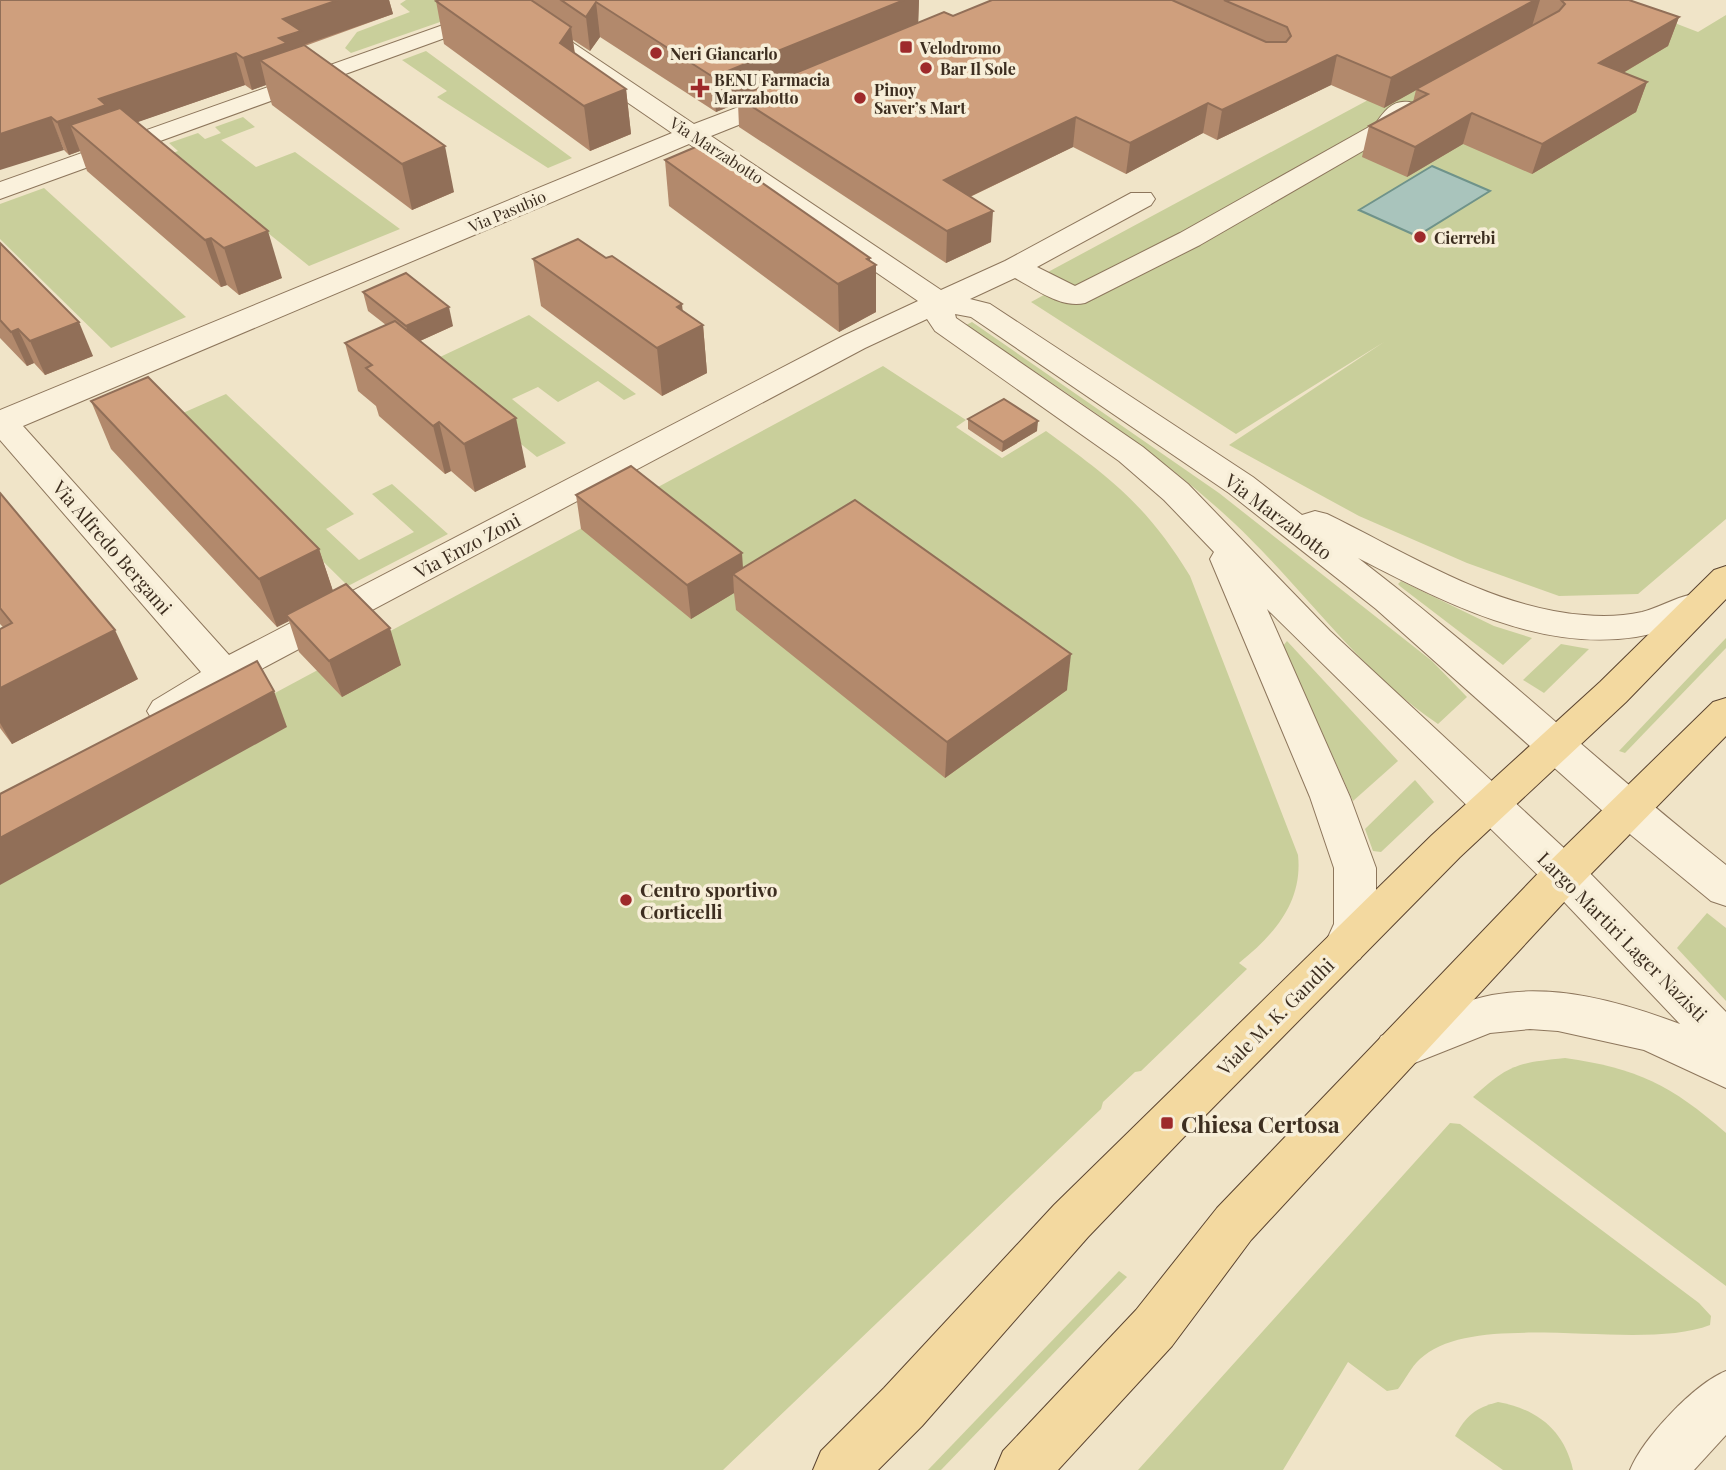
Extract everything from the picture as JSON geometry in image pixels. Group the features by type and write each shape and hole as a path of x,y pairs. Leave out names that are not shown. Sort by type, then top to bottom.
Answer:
{"main road":[{"name":"Viale M. K. Gandhi","path":"840,1470 903,1407 1071,1221 1345,946 1505,818 1555,746 1726,578"},
{"path":"1023,1470 1154,1328 1234,1224 1397,1050 1564,874 1629,810 1724,725"}],"street":[{"name":"Via Marzabotto","path":"501,5 940,302 980,310 1241,485 1389,600 1629,810 1726,890"},
{"path":"0,191 501,5"},
{"name":"Via Pasubio","path":"1,422 810,87"},
{"path":"1014,267 1075,297 1189,239 1385,128 1396,113 1432,93"},
{"name":"Via Enzo Zoni","path":"135,727 225,675 832,354 1014,267 1141,199"},
{"path":"940,302 941,318 946,326 1131,454 1176,492 1335,658 1505,818"},
{"name":"Via Alfredo Bergami","path":"1,422 225,675"},
{"path":"1241,485 1484,602 1546,624 1584,629 1626,628 1656,621 1700,604"},
{"path":"1217,535 1330,797 1355,868 1355,924 1345,946"},
{"name":"Largo Martiri Lager Nazisti","path":"1505,818 1564,874 1726,1042"},
{"name":"Largo Martiri Lager Nazisti","path":"1397,1050 1472,1020 1503,1012 1531,1011 1613,1021 1646,1030 1700,1052 1726,1068"},
{"path":"1657,1470 1726,1397"}],"green space":[{"path":"406,0 443,0 463,14 351,53 345,48 357,32 410,12 400,4"},
{"name":"Cierrebi","path":"1554,0 1615,0 1698,32 1726,15 1726,519 1638,594 1559,596 1467,563 1359,516 1229,445 1384,342 1236,434 1031,302 1066,283 1048,272"},
{"path":"426,51 572,158 548,168 437,97 447,91 402,60"},
{"path":"243,117 255,127 221,140 256,167 295,152 400,229 309,266 170,154 178,151 169,143 198,133 205,139 221,133 215,127"},
{"path":"44,188 186,317 111,348 0,239 0,204"},
{"path":"529,315 636,394 624,400 598,381 558,402 538,387 512,399 566,443 537,457 423,365"},
{"path":"972,322 1219,493 1432,661 1467,697 1438,724 1409,703 1357,654 1259,548 1203,495 1104,419 966,325"},
{"name":"Centro sportivo Corticelli","path":"883,366 966,420 956,427 1002,458 1046,431 1089,463 1142,511 1190,576 1298,855 1296,888 1291,902 1284,916 1264,941 1239,963 1247,969 1141,1071 1135,1072 1103,1102 1101,1109 723,1470 0,1470 0,841"},
{"path":"226,394 354,514 326,529 359,560 414,532 372,494 392,484 448,534 348,586 176,416"},
{"path":"1401,581 1494,626 1532,638 1503,665 1401,587 1398,584"},
{"path":"1726,638 1726,648 1625,753 1619,751"},
{"path":"1287,641 1398,761 1353,801 1283,646"},
{"path":"1561,644 1589,649 1544,693 1523,680"},
{"path":"1415,780 1434,802 1381,852 1373,851 1365,829"},
{"path":"1707,913 1726,928 1726,1001 1677,948"},
{"path":"1565,1058 1613,1067 1652,1081 1688,1102 1726,1133 1726,1286 1473,1097 1514,1067"},
{"path":"1450,1123 1460,1124 1699,1303 1711,1316 1710,1325 1679,1332 1642,1335 1517,1333 1479,1336 1445,1344 1420,1359 1398,1389 1387,1391 1348,1362 1283,1470 1138,1470"},
{"path":"1119,1271 1127,1277 941,1470 928,1470"},
{"path":"1498,1402 1525,1410 1547,1424 1563,1443 1573,1470 1503,1470 1455,1436 1472,1414"}],"water":[{"path":"1432,166 1490,191 1417,236 1359,210"}],"building":[{"path":"0,0 338,0 283,19 301,31 279,38 287,43 243,58 236,53 99,99 106,105 57,122 51,117 0,134"},
{"path":"531,0 571,27 560,43 626,89 584,106 436,1"},
{"path":"561,0 904,0 713,77 596,2 586,17"},
{"path":"992,0 1172,0 1266,42 1286,42 1291,36 1287,27 1224,0 1535,0 1391,78 1337,55 1222,110 1208,103 1130,143 1076,117 944,180 993,211 947,231 737,97 944,12 953,16"},
{"path":"1561,0 1629,0 1679,17 1599,63 1647,82 1542,144 1472,113 1415,147 1369,126 1428,94 1416,89 1559,11 1565,4"},
{"path":"304,45 445,146 402,164 260,60"},
{"path":"120,108 268,231 224,248 211,238 205,240 70,125"},
{"path":"705,143 870,258 867,259 876,265 838,284 665,160"},
{"path":"578,239 606,258 612,256 682,304 677,307 703,325 657,348 533,259"},
{"path":"0,243 79,322 30,341 18,329 11,332 0,320"},
{"path":"406,273 449,307 406,326 363,292"},
{"path":"395,321 516,418 464,444 439,422 433,426 366,368 372,365 345,343"},
{"path":"148,377 319,549 259,579 91,401"},
{"path":"1004,399 1038,421 1003,442 968,419"},
{"path":"631,466 742,553 687,585 576,495"},
{"path":"0,493 115,630 0,688 0,629 12,623 0,608"},
{"path":"855,500 1071,654 947,742 733,574"},
{"path":"346,584 390,628 329,661 286,615"},
{"path":"257,661 274,691 0,838 0,794"}],"place":[{"name":"Velodromo","path":"906,47"},
{"name":"Neri Giancarlo","path":"656,53"},
{"name":"Bar Il Sole","path":"926,68"},
{"name":"BENU Farmacia Marzabotto","path":"700,88"},
{"name":"Pinoy Saver’s Mart","path":"860,98"},
{"name":"Cierrebi","path":"1420,237"},
{"name":"Centro sportivo Corticelli","path":"626,900"},
{"name":"Chiesa Certosa","path":"1167,1123"}]}
